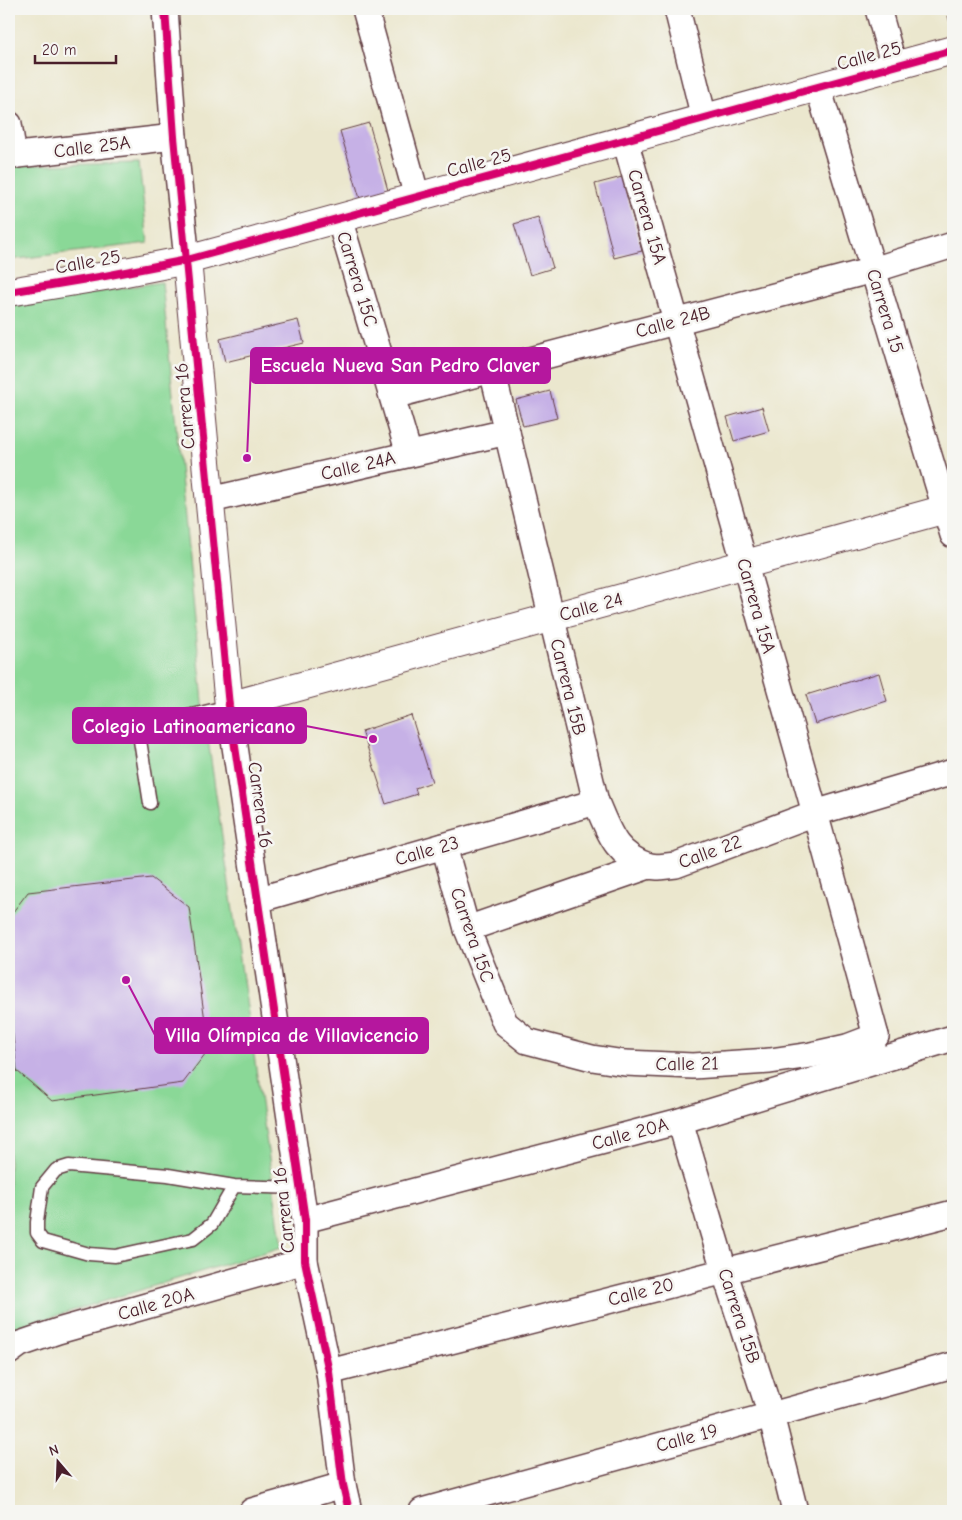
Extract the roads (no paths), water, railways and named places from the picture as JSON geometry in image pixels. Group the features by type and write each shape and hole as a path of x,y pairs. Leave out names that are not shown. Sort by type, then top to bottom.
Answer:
{"street":[{"name":"Carrera 16","path":"165,9 174,137 210,500 228,706 300,1188 306,1260 329,1372 349,1511"},
{"path":"366,9 417,197"},
{"path":"677,9 704,118"},
{"path":"878,9 894,66"},
{"name":"Calle 25","path":"9,292 187,260 953,50"},
{"name":"Carrera 15","path":"818,87 873,270 951,517"},
{"path":"9,124 11,156"},
{"name":"Calle 25A","path":"11,156 174,137"},
{"name":"Carrera 15A","path":"625,140 876,1036"},
{"name":"Carrera 15C","path":"339,218 409,454"},
{"name":"Calle 24B","path":"393,396 873,270 953,245"},
{"name":"Carrera 15B","path":"492,370 596,802 618,848 632,859 648,866"},
{"name":"Calle 24A","path":"210,500 507,432"},
{"name":"Calle 24","path":"228,706 744,565 951,517"},
{"name":"Calle 22","path":"467,929 648,866 676,865 815,813 953,772"},
{"name":"Calle 23","path":"257,900 596,802"},
{"name":"Carrera 15C","path":"444,846 467,929 505,1023"},
{"name":"Calle 21","path":"505,1023 527,1041 559,1051 625,1064 659,1066 693,1066 770,1061 841,1048 876,1036"},
{"name":"Calle 20A","path":"304,1220 680,1121 912,1050 949,1034"},
{"path":"876,1036 912,1050"},
{"name":"Carrera 15B","path":"680,1121 724,1270 771,1415 795,1511"},
{"name":"Calle 20","path":"329,1372 953,1213"},
{"name":"Calle 20A","path":"9,1352 20,1344 58,1330 306,1260"},
{"name":"Calle 19","path":"422,1511 953,1365"},
{"path":"252,1511 344,1484"}],"lane":[{"path":"150,803 138,728 228,706"},
{"path":"234,1186 212,1224 193,1239 166,1246 115,1256 89,1254 42,1241 38,1233 37,1222 42,1187 56,1170 69,1166 168,1175 234,1186 300,1188"}],"place":[{"name":"Escuela Nueva San Pedro Claver","path":"247,458"},
{"name":"Colegio Latinoamericano","path":"373,739"},
{"name":"Villa Olímpica de Villavicencio","path":"126,980"}]}
